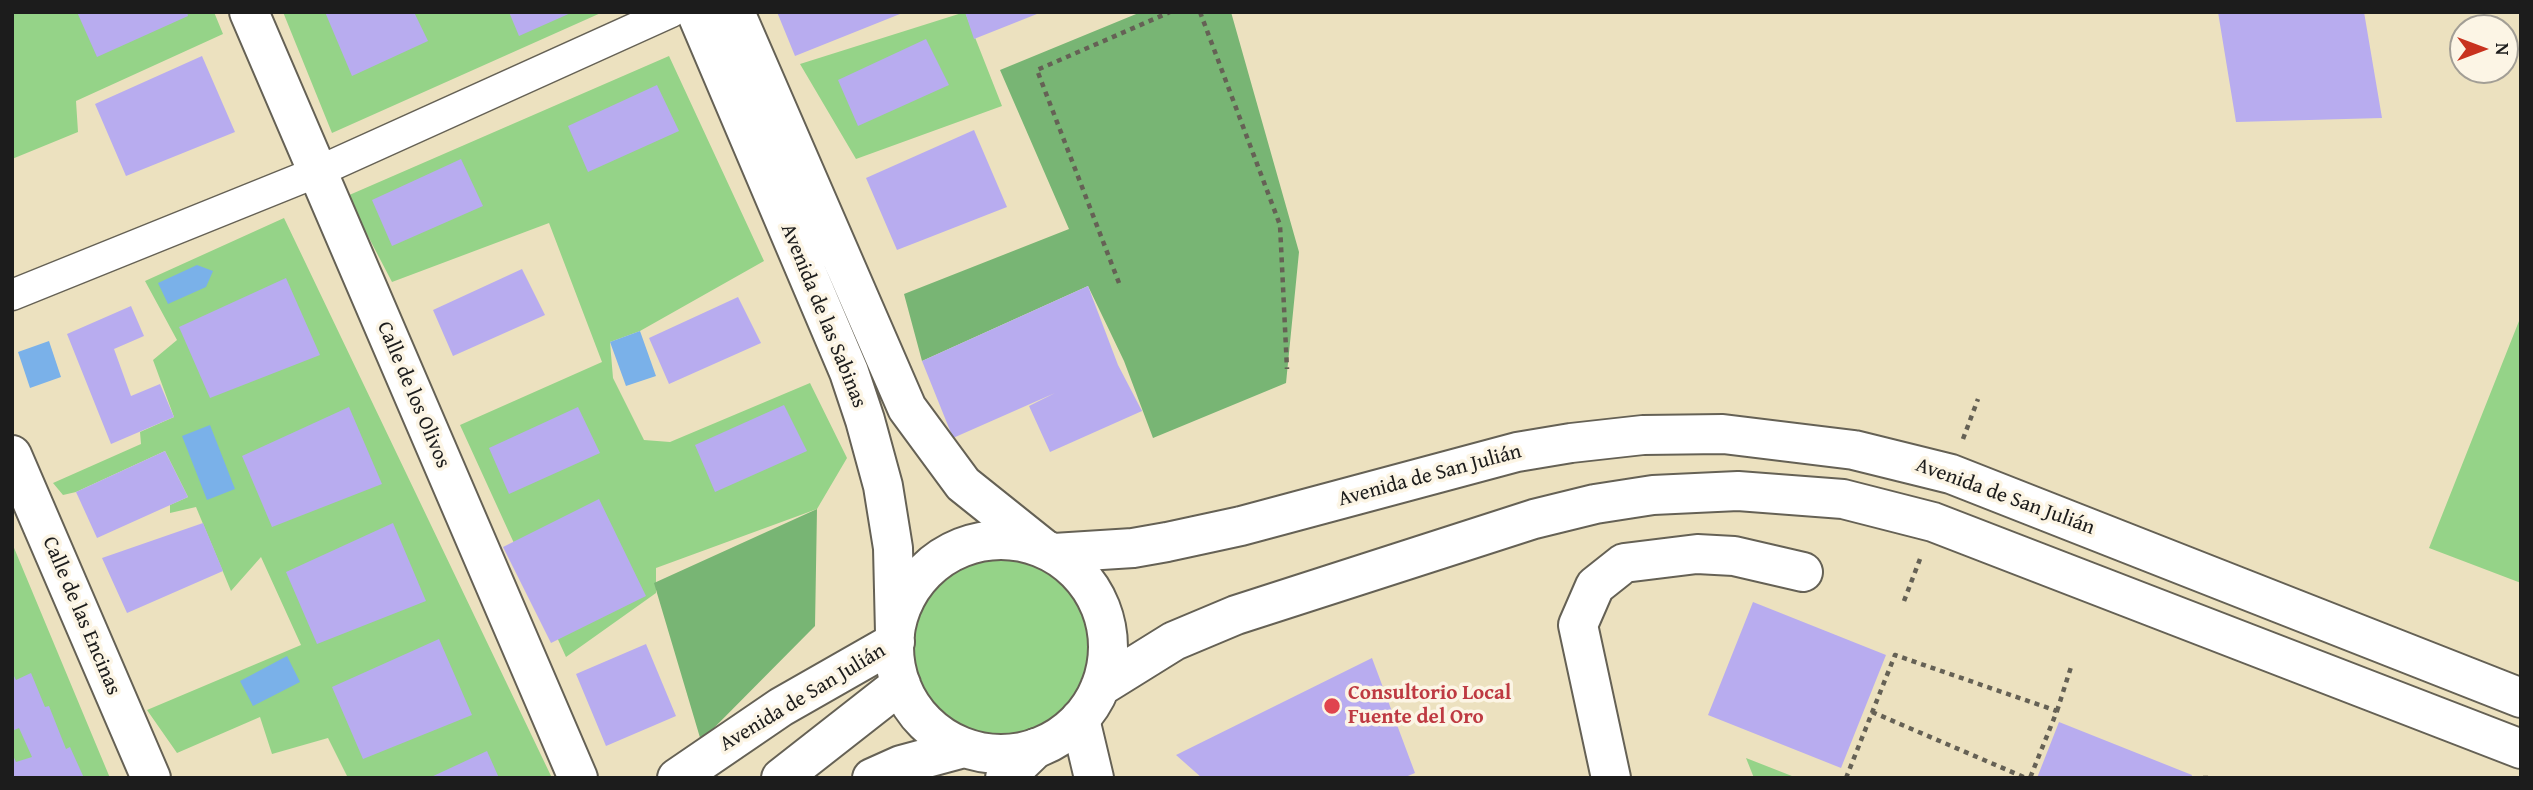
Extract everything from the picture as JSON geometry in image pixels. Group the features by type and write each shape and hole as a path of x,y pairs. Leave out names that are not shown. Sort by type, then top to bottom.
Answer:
{"main road":[{"name":"Calle de los Olivos","path":"249,12 578,778"},
{"name":"Avenida de las Sabinas","path":"696,12 849,372 877,463 893,548 895,638"},
{"name":"Avenida de las Sabinas","path":"735,12 907,408 963,484 1048,551"},
{"name":"Avenida de San Julián","path":"1048,551 1133,548 1167,542 1241,526 1517,452 1643,435 1723,434 1854,450 1951,474 2521,698"},
{"name":"Calle de las Encinas","path":"12,455 150,778"},
{"path":"1100,687 1174,641 1236,615 1534,519 1595,504 1653,495 1738,491 1843,499 1933,522 2521,749"},
{"path":"872,778 901,765 964,748 1005,754 1035,748 1059,737 1080,719 1100,687 1108,649 1102,611 1083,578 1048,551 1010,540 964,546 943,556 925,571 901,610 895,638 895,663 901,684 915,711 929,726 964,748"},
{"path":"1611,778 1578,625 1595,586 1623,563 1698,554 1734,556 1803,572"},
{"name":"Avenida de San Julián","path":"677,778 781,707 895,638"},
{"name":"Avenida de San Julián","path":"781,778 901,684"},
{"path":"1080,719 1094,778"},
{"path":"1004,778 1035,748"}],"street":[{"path":"12,295 317,172 671,12"}],"path":[{"path":"1119,283 1037,70 1170,12"},
{"path":"1200,12 1280,225 1287,369"},
{"path":"1846,778 1895,655 2057,711"},
{"path":"1872,712 2028,778 2057,711 2071,667"},
{"path":"2203,778 2209,778"}],"green space":[{"path":"12,12 214,12 223,34 76,101 78,132 12,159"},
{"path":"283,12 603,12 332,133"},
{"path":"965,12 1002,106 856,159 800,64"},
{"path":"1141,12 1231,12 1299,252 1286,383 1153,438 1124,361 1088,286 922,361 904,294 1069,229 1000,70"},
{"path":"669,56 764,261 640,331 610,342 613,378 644,440 670,442 810,383 847,458 817,509 656,568 656,593 566,657 460,425 602,362 549,223 392,282 347,196"},
{"path":"284,218 552,778 348,778 328,738 272,754 260,717 177,753 147,710 301,645 261,557 231,591 196,507 170,513 170,505 188,497 165,451 76,492 63,495 53,483 141,444 140,432 174,417 153,360 177,340 145,281"},
{"path":"2521,316 2521,583 2429,548"},
{"path":"817,509 815,626 701,741 654,583"},
{"path":"12,543 110,778 12,778"},
{"path":"1000,557 1017,558 1034,564 1063,583 1082,612 1088,629 1088,663 1082,680 1063,709 1034,728 1017,734 1000,735 983,734 966,728 937,709 918,680 912,663 911,646 912,629 918,612 937,583 966,564 983,558"},
{"path":"1746,758 1797,778 1754,778"}],"water":[{"path":"197,265 213,271 206,287 168,304 158,283"},
{"path":"640,331 656,376 626,386 610,342"},
{"path":"49,341 61,377 30,388 18,352"},
{"path":"210,425 235,489 207,500 182,436"},
{"path":"287,656 300,682 253,706 240,681"}],"building":[{"path":"77,12 187,12 188,16 97,57"},
{"path":"325,12 414,12 428,41 352,76"},
{"path":"509,12 573,12 519,36"},
{"path":"777,12 905,12 795,56"},
{"path":"965,12 1042,12 974,39"},
{"path":"2218,12 2364,12 2382,118 2236,122"},
{"path":"926,39 949,85 858,126 838,80"},
{"path":"202,56 235,132 126,176 95,104"},
{"path":"657,85 679,131 588,172 568,126"},
{"path":"974,130 1007,207 897,250 866,178"},
{"path":"461,159 483,206 392,246 372,200"},
{"path":"522,269 545,315 453,356 433,310"},
{"path":"286,278 320,355 210,398 179,327"},
{"path":"1088,286 1118,365 1142,411 1050,452 1029,406 1055,393 953,438 922,361"},
{"path":"738,297 761,343 669,384 649,338"},
{"path":"131,306 144,336 114,349 131,396 160,384 174,417 111,444 67,334"},
{"path":"784,405 807,451 715,492 695,445"},
{"path":"349,407 382,484 272,527 242,456"},
{"path":"578,407 600,453 509,494 489,448"},
{"path":"165,451 188,497 97,538 76,492"},
{"path":"599,499 646,596 551,643 503,547"},
{"path":"203,523 223,571 127,613 102,558"},
{"path":"393,523 426,601 317,644 286,572"},
{"path":"1753,602 1886,655 1841,768 1708,715"},
{"path":"439,639 472,715 363,759 332,687"},
{"path":"646,644 676,716 606,746 576,674"},
{"name":"Consultorio Local Fuente del Oro","path":"1372,658 1415,773 1403,778 1202,778 1176,755"},
{"path":"12,672 16,680 31,673 45,707 49,706 66,749 70,747 84,778 12,778 12,753 16,762 32,757 19,728 12,731"},
{"path":"2059,722 2192,775 2191,778 2037,778"},
{"path":"487,751 499,778 429,778"}],"place":[{"name":"Consultorio Local Fuente del Oro","path":"1332,706"}]}
